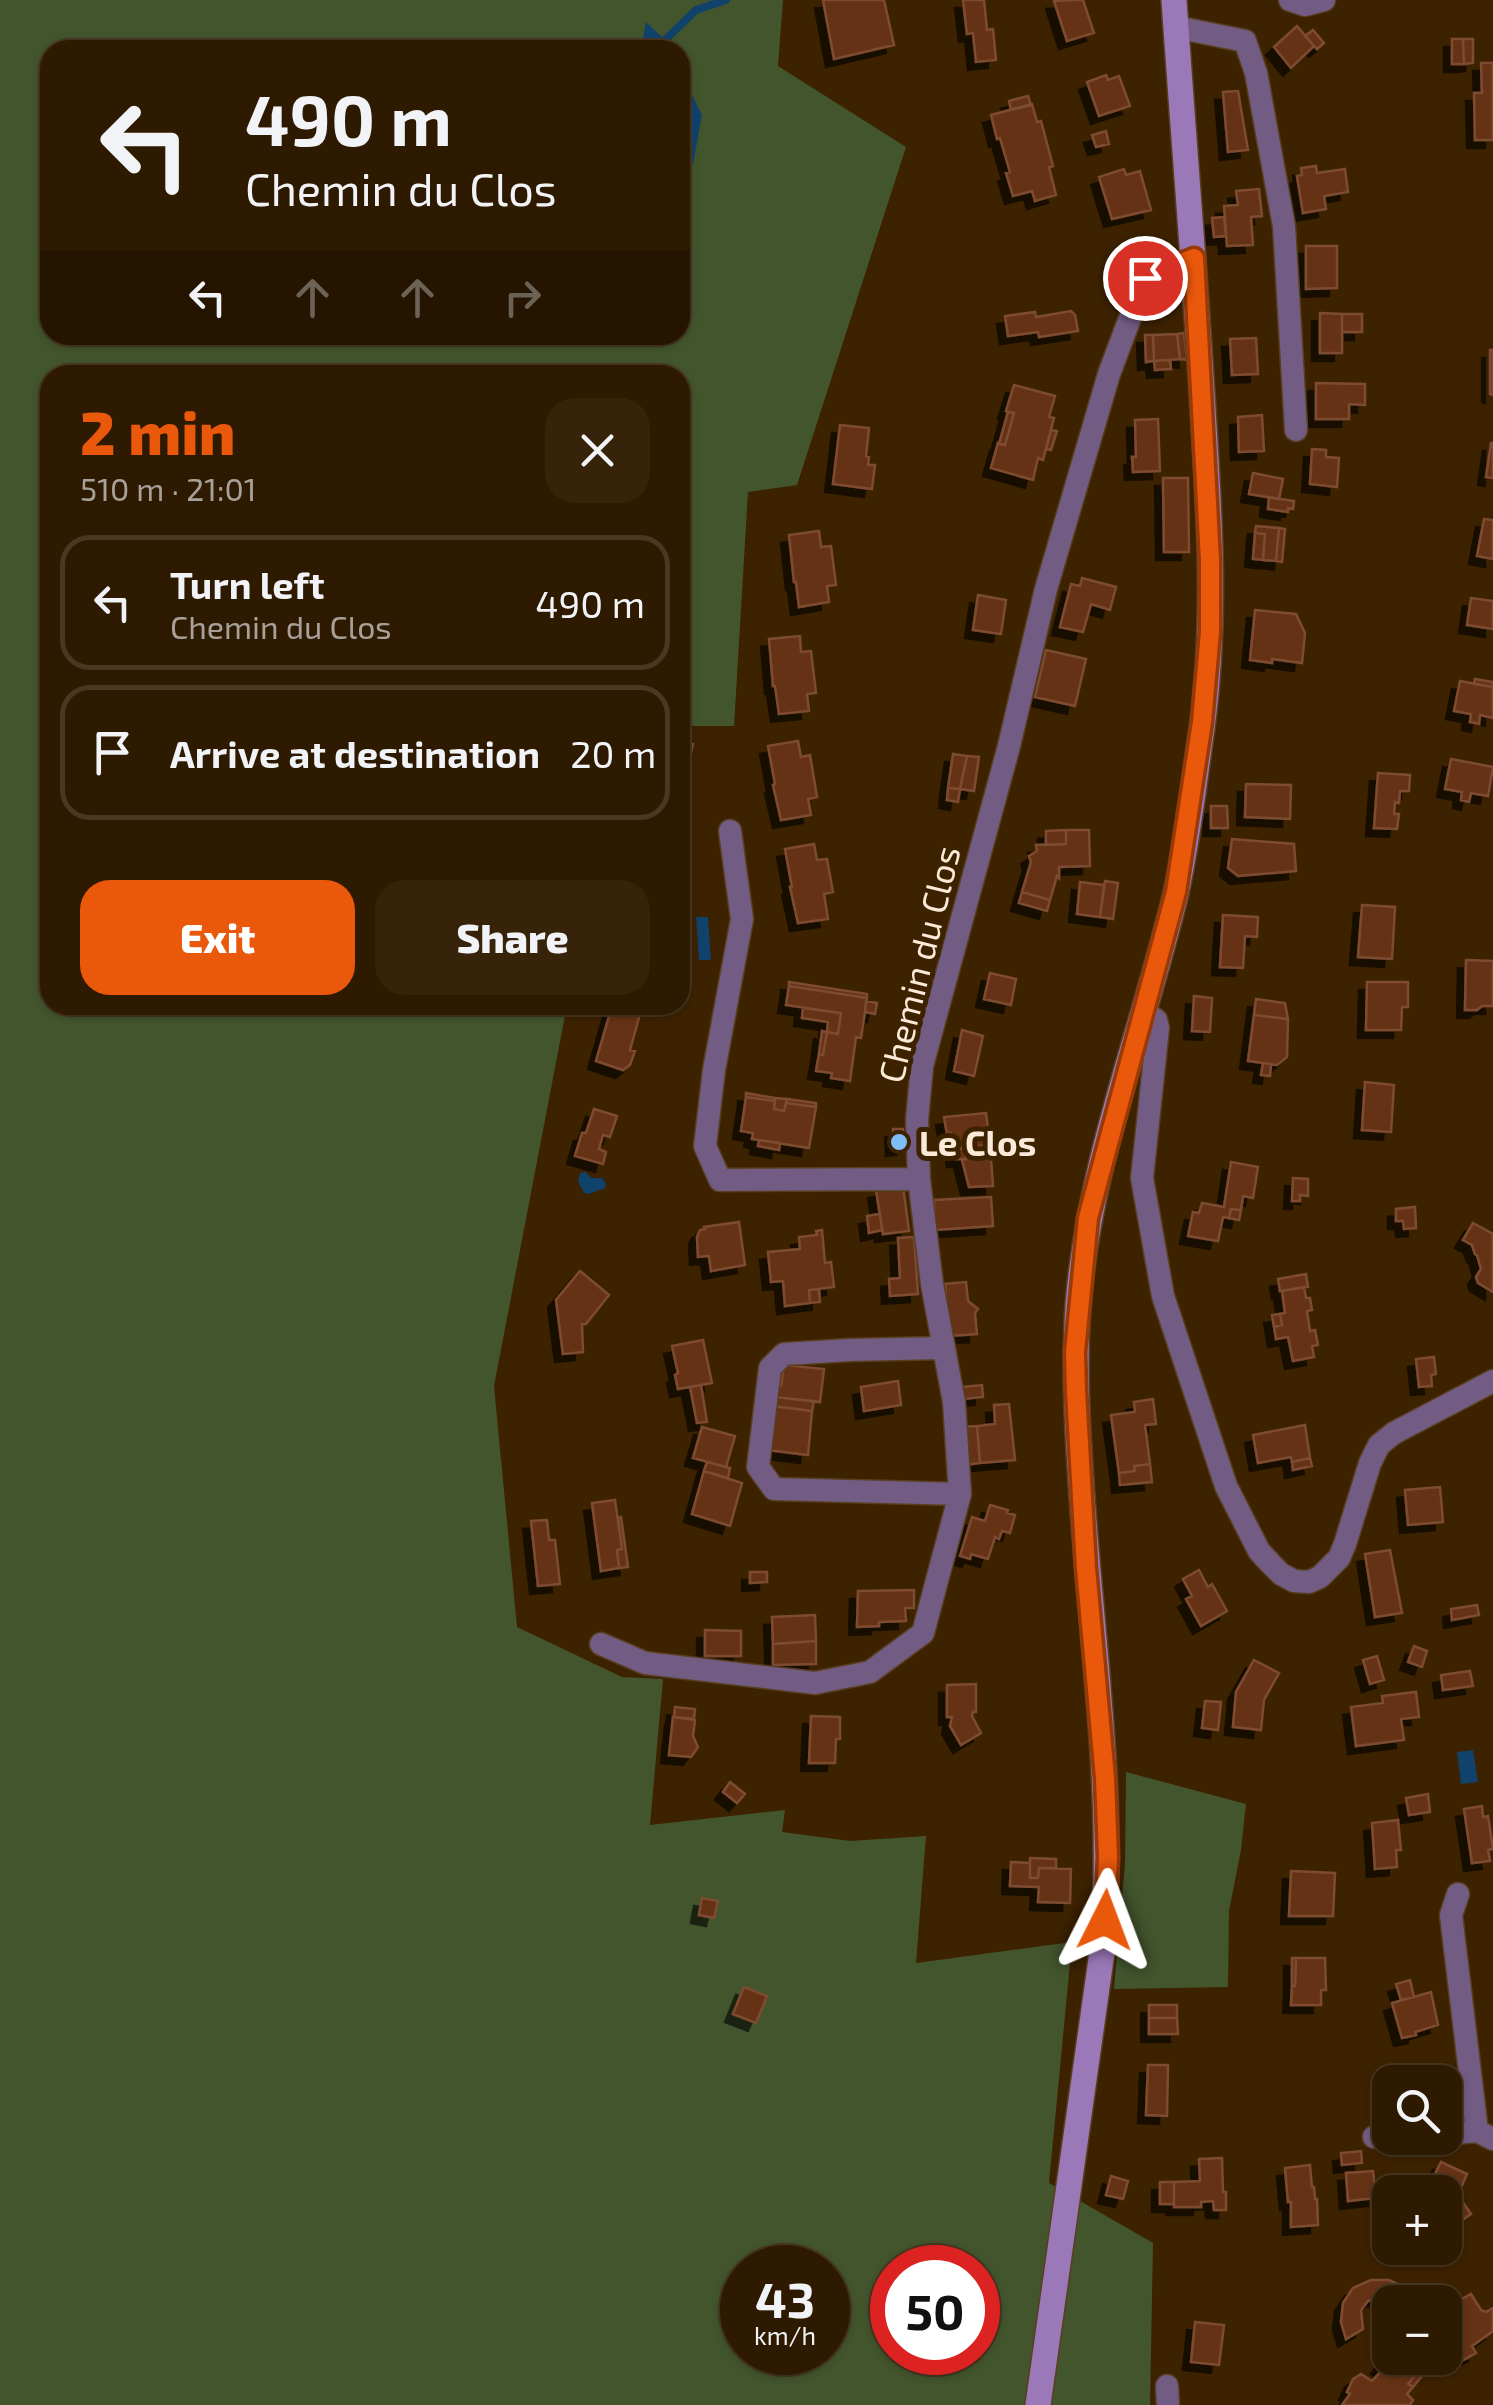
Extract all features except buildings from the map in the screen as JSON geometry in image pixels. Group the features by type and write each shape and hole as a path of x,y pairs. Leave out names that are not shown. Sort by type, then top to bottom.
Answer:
{"main road":[{"path":"1038,2405 1107,1896 1105,1778 1086,1568 1076,1391 1078,1301 1088,1218 1176,892 1206,686 1210,560 1194,258 1174,0"}],"street":[{"path":"1290,0 1305,5 1324,0"},
{"path":"1176,27 1245,41 1256,73 1284,226 1296,430"},
{"name":"Chemin du Clos","path":"601,1644 645,1663 816,1683 870,1672 923,1633 960,1494 954,1402 942,1348 919,1179 917,1120 922,1066 1000,780 1046,589 1109,374 1145,278 1194,258"},
{"path":"730,832 742,918 714,1070 706,1146 720,1180 919,1179"},
{"path":"1144,1012 1156,1020 1158,1028 1142,1178 1163,1296 1226,1486 1260,1551 1271,1564 1294,1581 1310,1582 1320,1577 1345,1544 1379,1445 1394,1433 1493,1381"},
{"path":"942,1348 784,1354 770,1368 758,1467 774,1488 960,1494"},
{"path":"1458,1894 1450,1915 1485,2136"}],"green space":[{"path":"0,0 783,0 778,66 906,147 797,485 748,492 734,726 690,726 690,365 40,365 40,1015 565,1015 494,1386 517,1627 622,1677 663,1679 650,1825 785,1810 782,1832 850,1841 926,1836 916,1963 1072,1942 1049,2183 1153,2243 1150,2405 0,2405"},
{"path":"1126,1772 1246,1804 1229,1911 1228,1987 1114,1989 1125,1863"}],"water":[{"path":"646,22 665,40 643,40"},
{"path":"690,91 702,115 690,165"},
{"path":"696,917 708,917 711,960 699,960"},
{"path":"580,1173 592,1178 602,1178 605,1188 584,1193 578,1181"},
{"path":"1473,1750 1478,1782 1461,1784 1457,1752"}],"waterway":[{"path":"665,40 696,10 726,0"}],"place":[{"name":"Le Clos","path":"899,1142"}],"route":[{"path":"1105,1920 1105,1778 1086,1568 1076,1391 1078,1301 1088,1218 1176,892 1202,722 1210,632 1206,448 1194,258 1145,278"}]}
